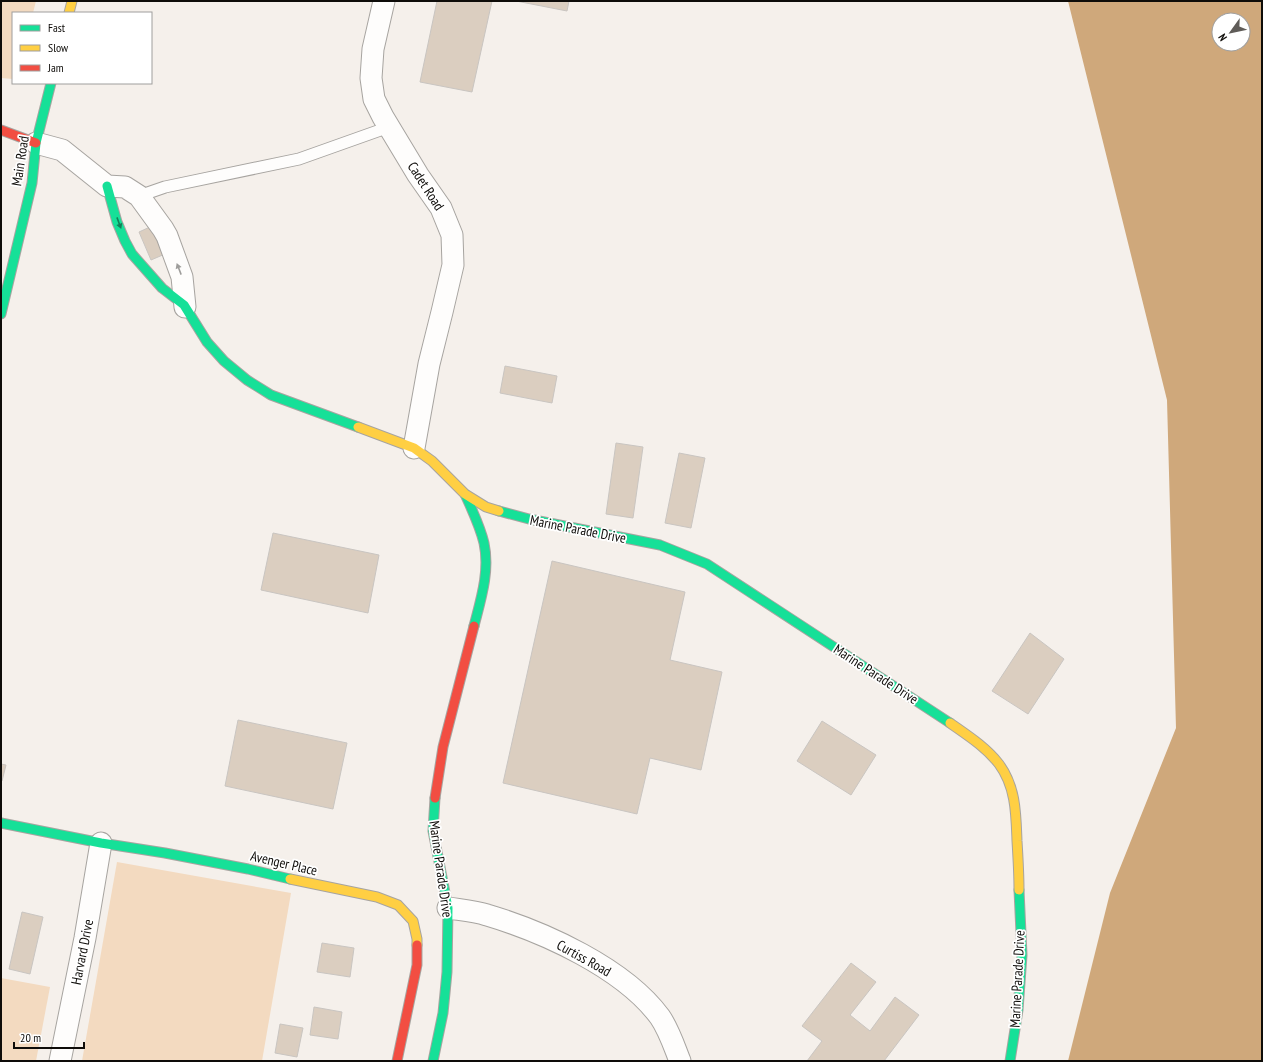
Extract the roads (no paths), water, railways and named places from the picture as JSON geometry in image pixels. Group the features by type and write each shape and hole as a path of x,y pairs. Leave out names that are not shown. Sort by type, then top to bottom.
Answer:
{"street":[{"path":"69,12 72,1"},
{"name":"Cadet Road","path":"384,1 373,49 371,78 374,99 382,117 418,175 442,208 452,235 453,265 429,364 414,448"},
{"name":"Main Road","path":"1,314 32,183 36,143 52,84"},
{"path":"1,130 36,143 62,150 107,186"},
{"name":"Marine Parade Drive","path":"185,307 182,277 163,229 139,196 125,187 107,186 117,218 132,254 162,288 185,307 210,346 225,362 241,376 271,396 414,448 432,461 465,494 486,507 529,519 660,545 707,564 965,733 992,755 1010,780 1016,809 1022,955 1018,1010 1010,1061"},
{"name":"Marine Parade Drive","path":"433,1061 443,1013 445,993 447,972 448,908 433,831 434,802 443,746 482,597 485,578 486,548 465,494"},
{"name":"Avenger Place","path":"1,823 101,844 165,853 248,869 377,897 398,905 413,921 417,939 417,952 416,965 397,1061"},
{"name":"Harvard Drive","path":"60,1061 85,938 101,844"},
{"name":"Curtiss Road","path":"448,908 486,915 534,932 559,943 606,969 629,985 661,1018 680,1061"}],"lane":[{"path":"139,196 165,187 299,159 389,127"}]}
